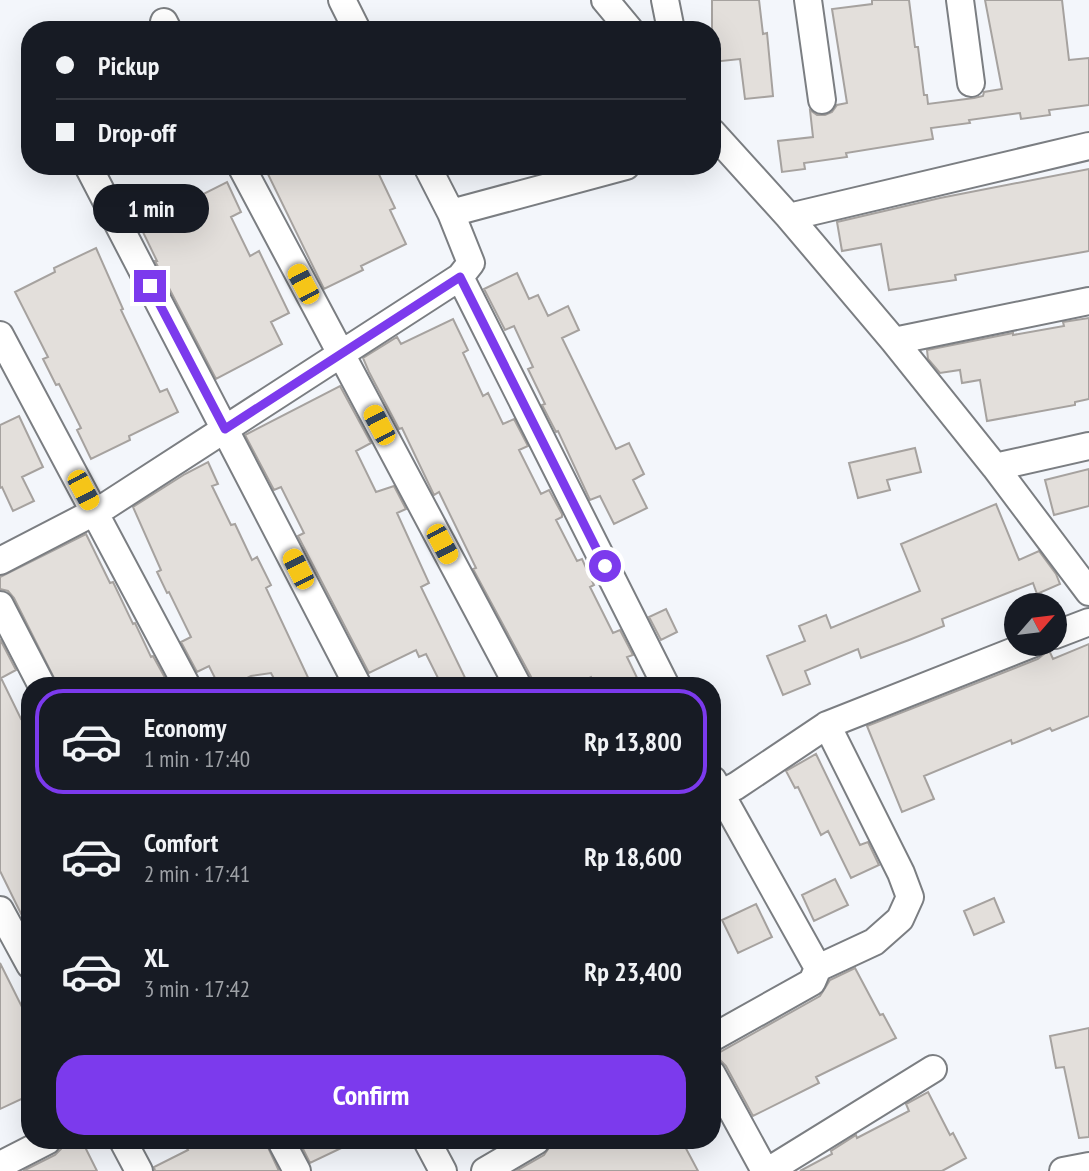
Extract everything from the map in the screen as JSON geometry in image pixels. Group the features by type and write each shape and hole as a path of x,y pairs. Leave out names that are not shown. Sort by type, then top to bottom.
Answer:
{"street":[{"path":"342,0 353,21"},
{"path":"605,0 622,21"},
{"path":"666,0 670,21"},
{"path":"808,0 822,100"},
{"path":"960,0 971,82"},
{"path":"721,146 789,217 894,341 995,467 1089,592"},
{"path":"789,217 1089,146"},
{"path":"93,175 353,677"},
{"path":"246,175 513,677"},
{"path":"0,561 95,512 460,277 471,263 451,213 432,175"},
{"path":"451,213 592,175"},
{"path":"460,277 661,677"},
{"path":"894,341 1089,301"},
{"path":"0,335 182,677"},
{"path":"995,467 1089,446"},
{"path":"0,605 37,677"},
{"path":"1068,630 1089,622"},
{"path":"721,789 736,786 827,725 1004,655"},
{"path":"721,1033 812,982 818,968 874,942 901,919 910,897 901,873 827,725"},
{"path":"721,800 818,968"},
{"path":"0,909 21,948"},
{"path":"721,1090 766,1171 933,1069"},
{"path":"0,1165 31,1149"},
{"path":"127,1149 139,1171"},
{"path":"285,1149 297,1171"},
{"path":"431,1149 443,1171"},
{"path":"485,1171 522,1149"},
{"path":"1063,1171 1089,1166"}],"building":[{"path":"712,0 759,0 763,34 767,33 773,96 745,99 740,59 721,61 721,21 712,21"},
{"path":"872,0 909,0 915,47 918,47 924,95 927,95 928,104 974,98 983,96 984,92 1002,89 985,0 1062,0 1069,60 1089,58 1089,105 1049,110 1050,115 1021,119 1020,113 931,128 933,139 846,153 847,157 804,163 805,169 782,172 778,141 813,137 810,110 817,115 825,115 832,112 837,105 847,103 832,9 872,4"},
{"path":"1089,169 1089,251 955,275 956,280 889,290 881,244 842,251 837,222 940,198"},
{"path":"268,175 379,175 395,208 390,210 406,244 361,266 363,270 324,289"},
{"path":"227,182 241,212 231,217 250,256 259,251 289,313 271,322 282,344 216,379 155,261 140,226"},
{"path":"96,248 123,309 121,310 160,392 167,389 178,412 129,436 130,440 91,459 77,430 81,428 43,359 48,357 15,292 55,272 54,268"},
{"path":"517,273 529,299 538,295 548,316 568,306 579,330 562,338 616,449 629,443 644,474 633,480 647,508 614,524 600,496 590,500 558,431 556,432 542,405 545,404 528,369 533,367 514,326 505,330 484,289"},
{"path":"1089,318 1089,399 1075,402 1075,405 987,421 980,380 962,383 960,370 940,373 928,359 927,350 1064,326 1063,322"},
{"path":"453,319 468,350 463,353 483,396 488,393 503,424 514,419 528,446 519,450 541,494 549,490 562,514 562,517 556,520 577,561 582,559 594,585 590,587 613,633 620,630 633,655 627,657 637,677 531,677 473,569 476,568 439,492 434,495 402,428 399,429 363,358 397,337 401,344"},
{"path":"340,386 371,443 356,451 376,492 394,486 406,509 397,513 429,583 421,587 465,677 438,677 426,654 419,657 416,650 369,673 298,536 304,533 281,487 274,490 245,435"},
{"path":"19,416 43,467 22,477 34,501 13,511 2,487 0,488 0,425"},
{"path":"915,448 921,472 887,480 890,490 858,498 849,463"},
{"path":"208,462 218,484 212,486 231,525 235,524 252,560 257,557 271,585 266,588 308,677 273,677 271,673 249,677 214,677 209,666 197,672 181,642 191,637 157,572 161,570 133,507"},
{"path":"1089,469 1089,506 1054,515 1045,480"},
{"path":"996,504 1019,560 1039,551 1060,584 1039,593 1037,593 1033,583 1004,593 942,619 944,626 861,658 858,649 805,671 810,684 783,695 767,656 805,641 799,626 826,615 831,628 920,591 901,544"},
{"path":"86,534 110,583 113,582 133,624 135,623 151,657 153,656 165,677 54,677 14,598 8,591 0,589 0,577"},
{"path":"666,609 677,632 661,640 649,617"},
{"path":"0,639 16,670 1,678 21,719 21,914 0,871"},
{"path":"1089,644 1089,716 1012,744 1011,740 924,776 934,799 902,812 867,726 1042,656 1052,656 1053,659 1068,656 1068,653"},
{"path":"816,754 860,845 868,842 879,865 851,878 828,831 821,835 798,787 795,788 786,771"},
{"path":"835,879 848,905 814,921 802,895"},
{"path":"994,898 1004,922 974,935 964,911"},
{"path":"756,904 772,937 738,953 722,920"},
{"path":"0,963 21,1005 21,1099 0,1109"},
{"path":"855,968 880,1015 883,1014 896,1038 816,1077 819,1083 753,1116 721,1061 721,1051 820,996 830,980"},
{"path":"1089,1028 1089,1137 1079,1138 1064,1067 1056,1068 1050,1036"},
{"path":"928,1092 950,1135 953,1133 966,1158 942,1171 800,1171 832,1154 831,1151 856,1135 857,1138 909,1111 906,1104"},
{"path":"61,1149 86,1149 97,1171 23,1171 55,1155"},
{"path":"269,1149 279,1171 155,1171 154,1167 188,1150"},
{"path":"303,1149 339,1149 310,1163"},
{"path":"548,1149 686,1149 698,1171 516,1171 544,1155"}],"route":[{"path":"150,286 225,429 460,277 605,566"}]}
